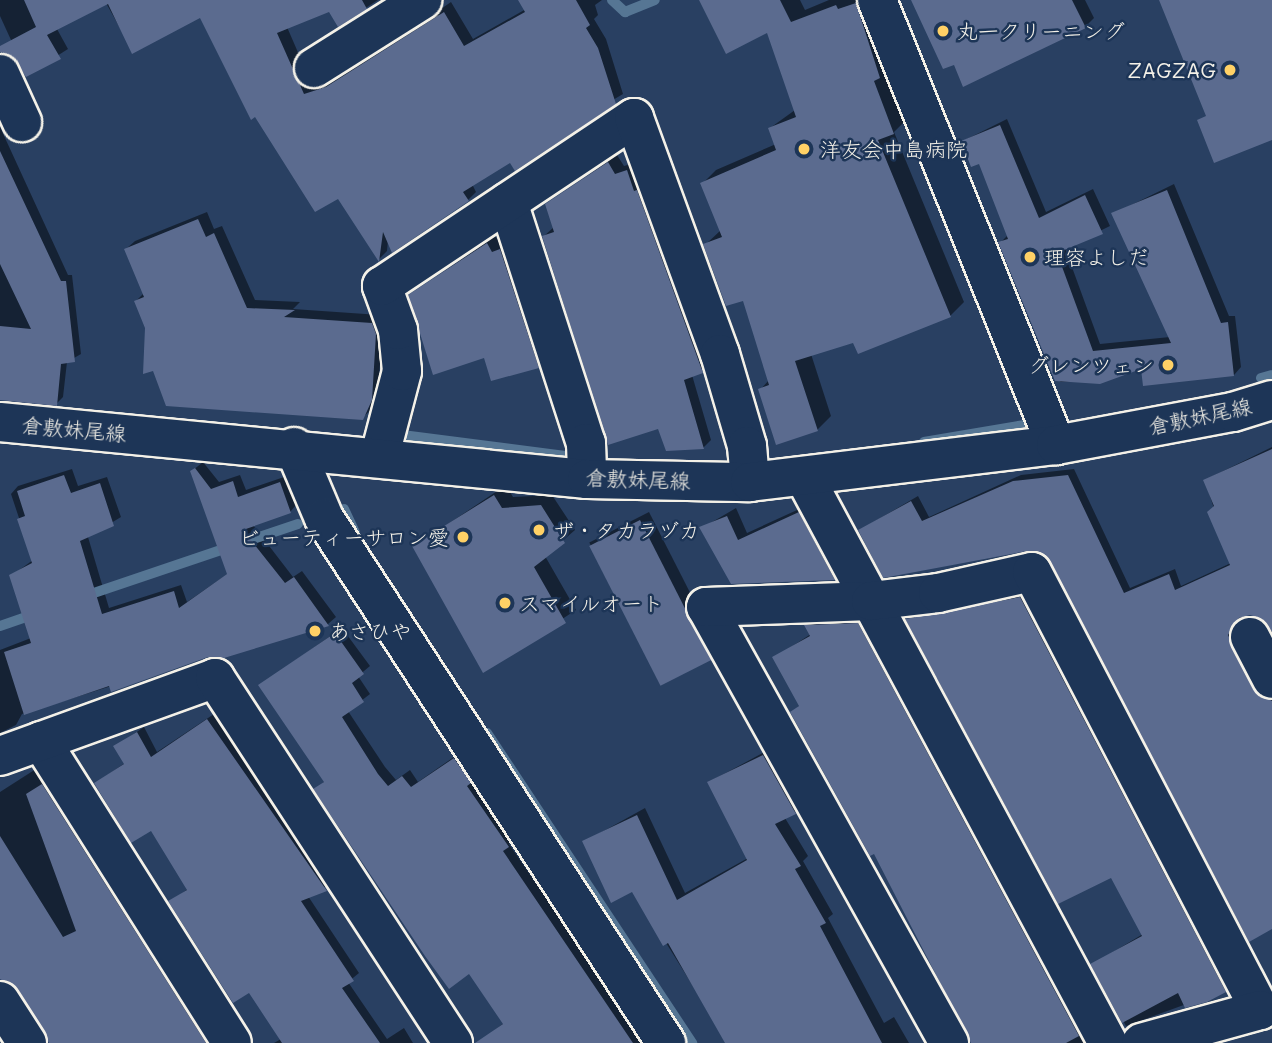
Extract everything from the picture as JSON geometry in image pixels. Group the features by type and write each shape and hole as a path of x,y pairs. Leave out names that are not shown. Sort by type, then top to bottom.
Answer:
{"street":[{"path":"314,68 422,0"},
{"path":"877,0 1056,445"},
{"path":"0,74 22,122"},
{"path":"380,455 402,371 398,330 382,286 634,118 720,354 749,466"},
{"path":"508,202 587,462"},
{"name":"倉敷妹尾線","path":"0,422 380,455 749,466 805,478 1056,445 1233,412 1272,400"},
{"path":"295,447 324,518 666,1043"},
{"path":"805,478 1108,1043"},
{"path":"949,1043 706,607 871,601 938,593 1032,572 1260,1010 1141,1043"},
{"path":"1250,637 1272,679"},
{"path":"0,755 215,678 453,1043"},
{"path":"41,741 232,1043"},
{"path":"0,1001 27,1043"}],"building":[{"path":"24,0 362,0 367,9 338,27 329,12 277,33 304,94 326,87 444,12 464,46 525,12 518,0 576,0 590,25 586,28 598,48 616,104 515,171 510,163 463,192 469,201 392,253 383,232 379,262 338,199 315,212 255,117 251,120 200,18 132,54 108,4 47,35 61,59 26,77 13,57 0,52 0,46 36,27"},
{"path":"699,0 780,0 791,22 836,5 838,9 856,3 880,78 874,81 894,134 878,140 951,317 858,354 853,343 795,361 818,431 776,445 758,389 769,385 743,301 726,306 703,244 722,237 700,183 776,150 768,128 796,117 767,33 726,54"},
{"path":"911,0 1072,0 1086,28 963,87 954,65 943,69"},
{"name":"ZAGZAG","path":"1159,0 1272,0 1272,140 1214,163 1197,120 1206,116"},
{"path":"1000,125 1039,218 1085,195 1103,234 1057,253 1093,351 1171,343 1111,213 1167,190 1221,323 1228,322 1234,376 1143,386 1141,369 1100,384 1055,381 998,242 1008,239 979,164 971,167 961,141"},
{"path":"0,151 61,281 66,281 75,362 61,364 57,406 0,400 0,326 31,329 0,264"},
{"path":"608,162 615,174 627,170 634,191 637,190 703,373 684,380 704,449 666,451 658,429 608,445 542,236 554,232 545,204"},
{"path":"198,219 206,237 214,233 247,308 295,310 284,317 372,323 376,334 372,400 363,420 166,406 153,371 143,374 145,328 134,301 144,297 124,249"},
{"path":"487,243 492,252 500,249 539,368 491,381 484,358 433,375 408,295"},
{"path":"1272,449 1272,632 1262,619 1250,615 1239,618 1228,635 1253,689 1272,701 1272,929 1249,942 1046,555 1027,551 883,578 858,530 911,501 922,521 1013,481 1068,475 1124,593 1169,574 1175,590 1230,565 1207,512 1214,506 1203,480"},
{"path":"195,468 211,489 233,481 238,497 280,482 291,513 243,530 285,583 294,577 329,626 224,658 208,657 111,692 109,686 24,715 4,652 31,643 9,575 32,563 17,519 25,516 17,491 64,475 71,493 100,483 114,526 80,541 102,614 174,591 179,608 227,574 190,471"},
{"path":"494,495 502,508 541,505 565,543 534,567 566,623 483,673 412,546"},
{"path":"799,512 835,580 731,584 699,527 727,516 738,540"},
{"path":"640,520 711,660 660,686 589,546"},
{"path":"1020,597 1226,992 1207,1002 1185,1008 1178,993 1122,1023 1090,964 1142,936 1111,878 1058,904 905,619"},
{"path":"858,623 1079,1036 1066,1043 971,1043 874,854 870,856 790,712 799,706 772,657 810,636 804,625"},
{"path":"335,633 364,674 352,683 364,702 342,717 378,774 388,786 402,776 411,787 454,758 471,783 467,786 509,847 503,851 633,1043 475,1043 503,1024 469,974 449,989 425,956 313,789 324,782 258,685"},
{"path":"207,719 327,891 301,901 354,981 342,988 380,1043 282,1043 249,993 233,1003 168,901 187,890 151,831 131,843 94,783 124,764 113,746 137,732 151,757"},
{"path":"763,755 796,814 775,824 801,866 795,869 826,923 820,926 882,1043 725,1043 668,943 663,946 632,892 611,903 582,841 637,815 677,900 747,860 707,782"},
{"path":"42,784 206,1043 49,1043 18,989 0,979 0,836 63,937 76,931 26,794"}],"waterway":[{"path":"612,0 625,12 655,0"},
{"path":"1261,378 1272,375"},
{"path":"924,442 1025,425"},
{"path":"410,436 581,458"},
{"path":"344,509 355,533"},
{"path":"82,597 298,524"},
{"path":"0,626 34,614"},
{"path":"487,733 692,1043"}],"place":[{"name":"丸一クリーニング","path":"943,31"},
{"name":"ZAGZAG","path":"1230,70"},
{"name":"洋友会中島病院","path":"804,149"},
{"name":"理容よしだ","path":"1030,257"},
{"name":"グレンツェン","path":"1168,365"},
{"name":"ザ・タカラヅカ","path":"539,530"},
{"name":"ビューティーサロン愛","path":"463,537"},
{"name":"スマイルオート","path":"505,603"},
{"name":"あさひや","path":"315,631"}]}
